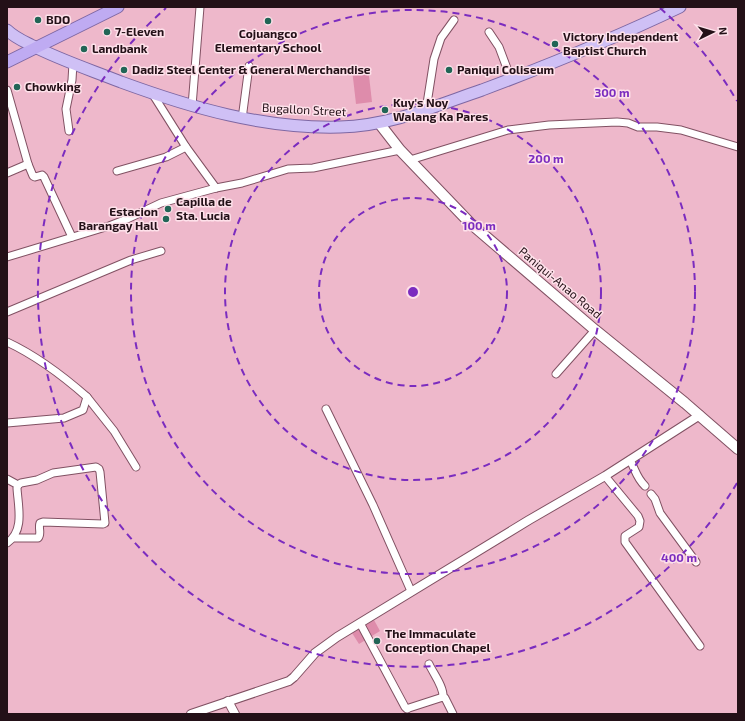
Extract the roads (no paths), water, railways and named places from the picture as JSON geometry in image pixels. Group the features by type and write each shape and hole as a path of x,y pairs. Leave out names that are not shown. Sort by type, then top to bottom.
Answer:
{"highway":[{"path":"7,62 118,7"}],"main road":[{"name":"Bugallon Street","path":"7,30 36,48 152,93 192,106 242,119 290,125 330,127 379,123 426,110 511,79 601,43 680,7"},
{"name":"Paniqui-Anao Road","path":"379,123 400,150 470,223 595,330 700,415 738,449"}],"street":[{"path":"192,106 200,7"},
{"path":"426,110 434,59 441,38 454,20"},
{"path":"489,32 499,47 511,79"},
{"path":"70,131 66,109 72,80 73,63"},
{"path":"242,119 249,66"},
{"path":"7,90 28,164 33,176 35,177 42,175 44,177 72,237"},
{"path":"152,93 186,147 216,188"},
{"path":"410,160 508,130 548,125 617,122 628,123 638,127 657,127 681,130 738,147"},
{"path":"117,171 166,157 186,147"},
{"path":"7,257 127,219 161,203 216,188 242,183 288,169 312,168 400,150"},
{"path":"7,173 28,164"},
{"path":"7,312 131,260 161,251"},
{"path":"556,374 595,330"},
{"path":"7,342 28,352 64,376 87,397 114,431 136,467"},
{"path":"7,423 64,418 83,410 87,397"},
{"path":"326,409 373,505 411,591"},
{"path":"191,714 289,681 315,653 360,623 529,520 605,476 700,415"},
{"path":"630,460 636,471 636,477 645,486"},
{"path":"10,540 38,538 40,535 39,526 43,522 103,524 106,521 100,472 96,467 53,473 37,480 18,485"},
{"path":"605,476 638,516 640,521 638,527 625,536 625,542 700,646"},
{"path":"7,479 18,485"},
{"path":"10,540 19,525 18,485"},
{"path":"650,494 655,499 660,513 696,562"},
{"path":"360,623 406,709 443,697"},
{"path":"429,664 442,689 443,697 445,698 453,714"},
{"path":"228,701 235,714"}],"place":[{"name":"BDO","path":"38,20"},
{"name":"Cojuangco Elementary School","path":"268,21"},
{"name":"7-Eleven","path":"107,32"},
{"name":"Victory Independent Baptist Church","path":"555,44"},
{"name":"Landbank","path":"84,49"},
{"name":"Dadiz Steel Center & General Merchandise","path":"124,70"},
{"name":"Paniqui Coliseum","path":"449,70"},
{"name":"Chowking","path":"17,87"},
{"name":"Kuy's Noy Walang Ka Pares","path":"385,110"},
{"name":"Capilla de Sta. Lucia","path":"168,209"},
{"name":"Estacion Barangay Hall","path":"166,219"},
{"name":"The Immaculate Conception Chapel","path":"377,641"}]}
